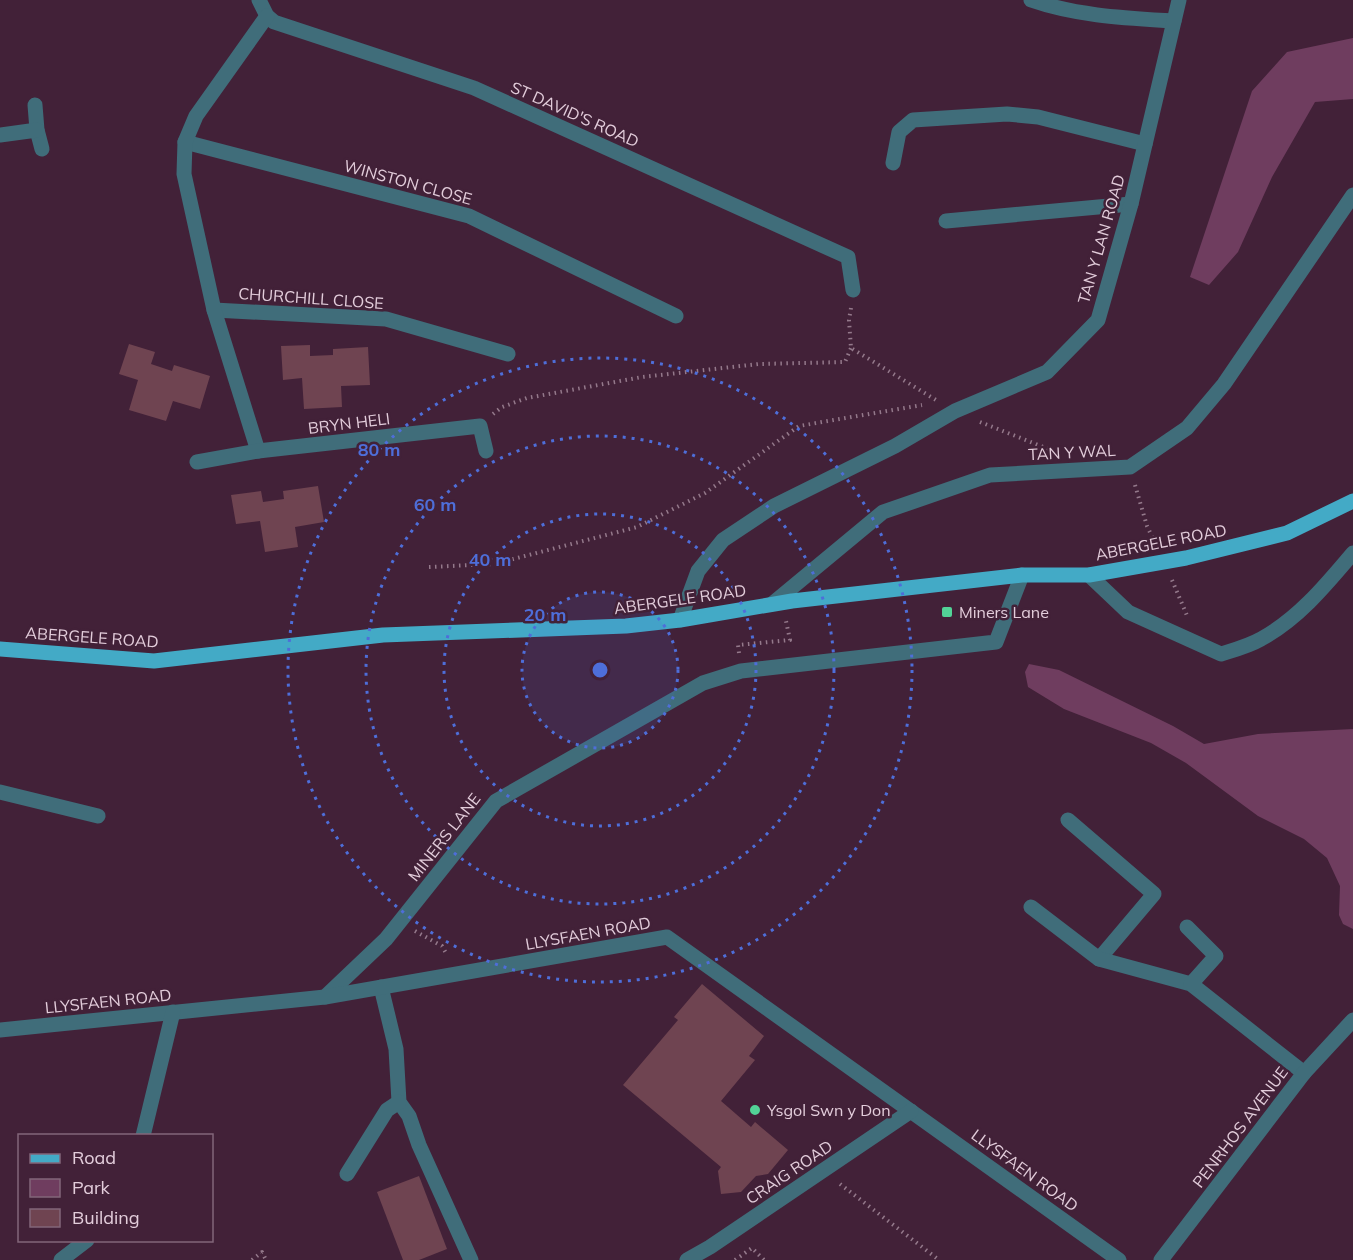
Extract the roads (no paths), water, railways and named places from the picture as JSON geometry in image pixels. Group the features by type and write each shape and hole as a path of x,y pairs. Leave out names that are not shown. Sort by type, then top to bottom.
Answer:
{"main road":[{"name":"ABERGELE ROAD","path":"0,649 154,661 383,635 626,626 680,620 772,604 1022,575 1089,575 1186,558 1287,533 1353,501"}],"street":[{"path":"259,0 267,16"},
{"path":"1031,0 1056,9 1111,17 1174,21"},
{"name":"TAN Y LAN ROAD","path":"680,620 698,571 723,540 774,506 895,446 955,411 1047,372 1098,320 1131,204 1179,0"},
{"name":"CHURCHILL CLOSE","path":"258,451 214,310 184,174 185,142 196,116 267,16"},
{"name":"ST DAVID'S ROAD","path":"267,16 284,26 474,88 848,257 853,290"},
{"path":"35,105 37,130 42,149"},
{"path":"893,163 899,132 913,120 1007,114 1038,117 1145,144"},
{"path":"0,135 37,130"},
{"name":"WINSTON CLOSE","path":"185,142 469,216 676,316"},
{"name":"TAN Y WAL","path":"772,604 883,512 990,475 1130,467 1187,428 1224,384 1353,195"},
{"path":"946,221 1131,204"},
{"name":"CHURCHILL CLOSE","path":"214,310 386,319 508,354"},
{"name":"BRYN HELI","path":"197,462 258,451 480,426 486,451"},
{"path":"1089,575 1128,612 1221,654 1260,640 1298,613 1353,553"},
{"name":"MINERS LANE","path":"325,997 386,939 496,801 703,682 741,671 996,642 1022,575"},
{"path":"0,792 98,816"},
{"path":"1068,820 1154,894 1099,959"},
{"path":"1031,907 1099,959 1191,984 1304,1073"},
{"path":"1187,927 1216,956 1191,984"},
{"name":"LLYSFAEN ROAD","path":"0,1030 325,997 667,937 1119,1260"},
{"path":"381,987 396,1049 399,1102 409,1116 419,1145 471,1260"},
{"path":"143,1134 173,1012"},
{"name":"PENRHOS AVENUE","path":"1161,1260 1304,1073 1353,1020"},
{"path":"347,1174 387,1110 399,1102"},
{"name":"CRAIG ROAD","path":"687,1260 710,1247 911,1112"},
{"path":"61,1260 84,1242"}],"place":[{"name":"Miners Lane","path":"947,612"},
{"name":"Ysgol Swn y Don","path":"755,1110"}]}
